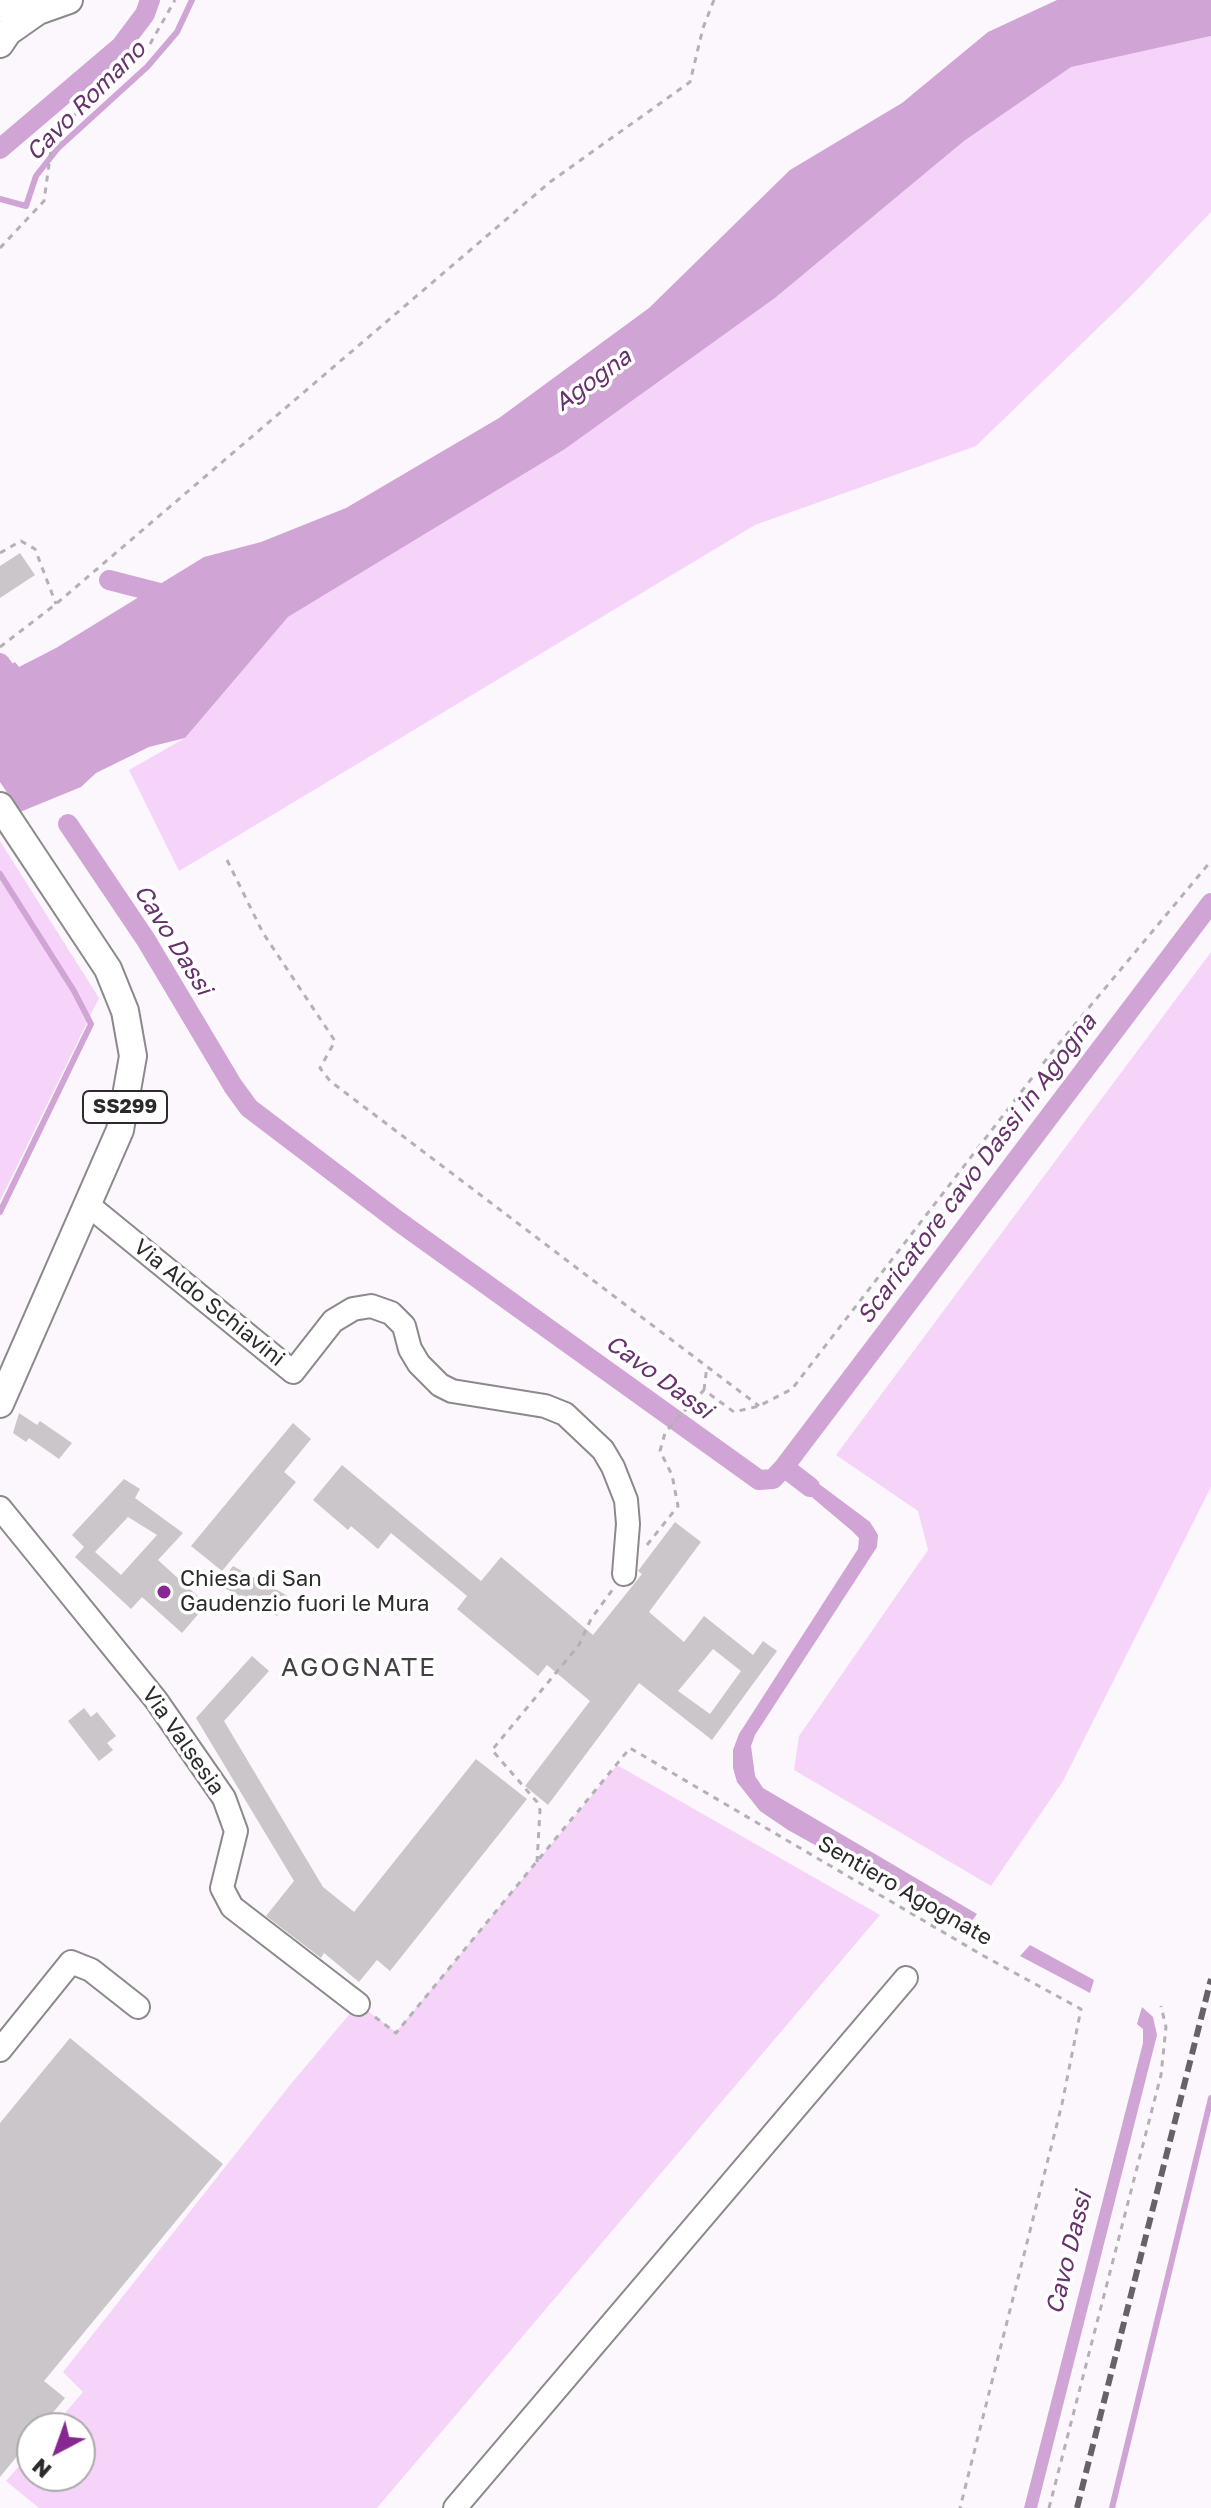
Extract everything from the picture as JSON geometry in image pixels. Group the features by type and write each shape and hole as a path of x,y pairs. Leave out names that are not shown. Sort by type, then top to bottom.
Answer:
{"main road":[{"path":"0,44 8,32 38,11 69,0"},
{"path":"0,8 38,11"},
{"name":"SS299","path":"0,1404 120,1130 133,1056 125,1011 108,969 4,812"}],"street":[{"name":"Via Aldo Schiavini","path":"87,1204 293,1372 333,1321 353,1309 371,1306 391,1313 404,1326 410,1349 419,1364 440,1385 452,1391 545,1406 565,1414 603,1450 626,1500 628,1524 624,1574"},
{"name":"Via Valsesia","path":"0,1508 156,1700 224,1798 236,1831 222,1888 232,1907 358,2004"},
{"path":"0,2050 71,1962 91,1970 138,2007"},
{"path":"455,2508 906,1978"}],"path":[{"path":"0,248 44,201 53,135 150,44 175,0"},
{"path":"0,647 56,604 550,182 690,82 703,28 714,0"},
{"path":"0,553 21,541 35,549 56,604"},
{"path":"227,860 263,933 335,1041 320,1068 330,1081 759,1406"},
{"path":"704,1390 734,1412 759,1406 792,1389 1052,1052 1211,861"},
{"path":"674,1422 704,1390 707,1366"},
{"path":"537,1862 540,1827 537,1802 492,1750 579,1645 595,1614"},
{"name":"Sentiero Agognate","path":"358,2004 396,2033 630,1748 982,1955 1081,2009 1062,2104 960,2508"},
{"path":"1049,2508 1161,2075 1166,2027 1161,2006"}],"shaded area":[{"path":"1211,36 1211,212 1133,294 976,446 755,525 179,871 129,770 185,738 288,617 565,449 775,298 964,141 1071,66"},
{"path":"0,841 99,998 0,1201"},
{"path":"1211,952 1211,1487 1063,1781 991,1886 794,1770 799,1736 928,1550 918,1511 836,1455"},
{"path":"617,1765 880,1915 377,2508 39,2508 19,2492 96,2492 96,2412 66,2412 83,2392 63,2372 358,2004 396,2032"},
{"path":"16,2469 16,2489 6,2481"}],"water":[{"name":"Agogna","path":"1057,0 1211,0 1211,36 1071,67 964,141 775,298 565,449 288,617 185,738 149,747 96,773 81,787 20,812 0,782 0,671 15,662 19,667 56,648 204,557 261,542 346,508 499,418 649,308 790,170 902,103 988,32"},
{"path":"795,1466 870,1522 878,1535 877,1547 755,1735 751,1746 755,1776 763,1788 977,1914 968,1926 788,1830 760,1811 737,1782 733,1750 739,1734 858,1549 859,1538 788,1477"},
{"path":"1030,1945 1094,1980 1090,1993 1020,1956"},
{"path":"1142,2007 1153,2017 1157,2035 1037,2508 1024,2508 1143,2043 1143,2029 1137,2024"}],"building":[{"path":"20,553 35,575 0,598 0,566"},
{"path":"19,1413 37,1425 40,1421 72,1443 59,1459 29,1438 26,1442 13,1433"},
{"path":"293,1423 311,1439 284,1472 296,1482 222,1571 191,1546"},
{"path":"342,1465 481,1581 501,1557 593,1635 642,1574 638,1571 675,1522 701,1542 649,1612 684,1642 704,1616 753,1655 763,1641 777,1651 712,1740 639,1683 548,1805 525,1786 590,1701 547,1665 538,1676 457,1609 467,1596 391,1533 378,1549 351,1526 348,1530 313,1500","holes":["713,1649 741,1671 710,1714 678,1691"]},
{"path":"124,1479 140,1489 135,1498 183,1533 158,1560 203,1601 197,1607 201,1611 182,1633 142,1597 131,1609 75,1557 84,1547 72,1535","holes":["128,1517 157,1535 121,1575 95,1552"]},
{"path":"233,1566 288,1596 277,1616 219,1585"},
{"path":"252,1656 269,1671 224,1721 323,1887 354,1912 476,1759 527,1799 390,1971 377,1960 359,1982 324,1953 321,1958 266,1916 294,1881 196,1718"},
{"path":"84,1708 91,1717 97,1712 116,1736 107,1743 113,1750 99,1761 68,1721"},
{"path":"70,2038 223,2164 44,2381 65,2398 53,2412 16,2412 16,2458 0,2477 0,2123"}],"waterway":[{"name":"Cavo Dassi","path":"0,149 121,46 145,14 150,0"},
{"name":"Cavo Romano","path":"0,199 26,206 36,176 58,148 147,67 177,32 192,0"},
{"path":"109,580 171,596"},
{"path":"0,663 19,690"},
{"name":"Cavo Dassi","path":"68,824 146,940 249,1108 398,1221 759,1480 773,1479 784,1467 810,1487"},
{"name":"Cavo Romano","path":"0,874 74,991 91,1024 0,1212"},
{"name":"Scaricatore cavo Dassi in Agogna","path":"784,1467 1211,903"},
{"path":"1112,2508 1211,2098"}],"railway":[{"path":"1077,2508 1211,1979"}],"place":[{"name":"Chiesa di San Gaudenzio fuori le Mura","path":"164,1592"}],"district":[{"name":"AGOGNATE","path":"359,1668"}]}
